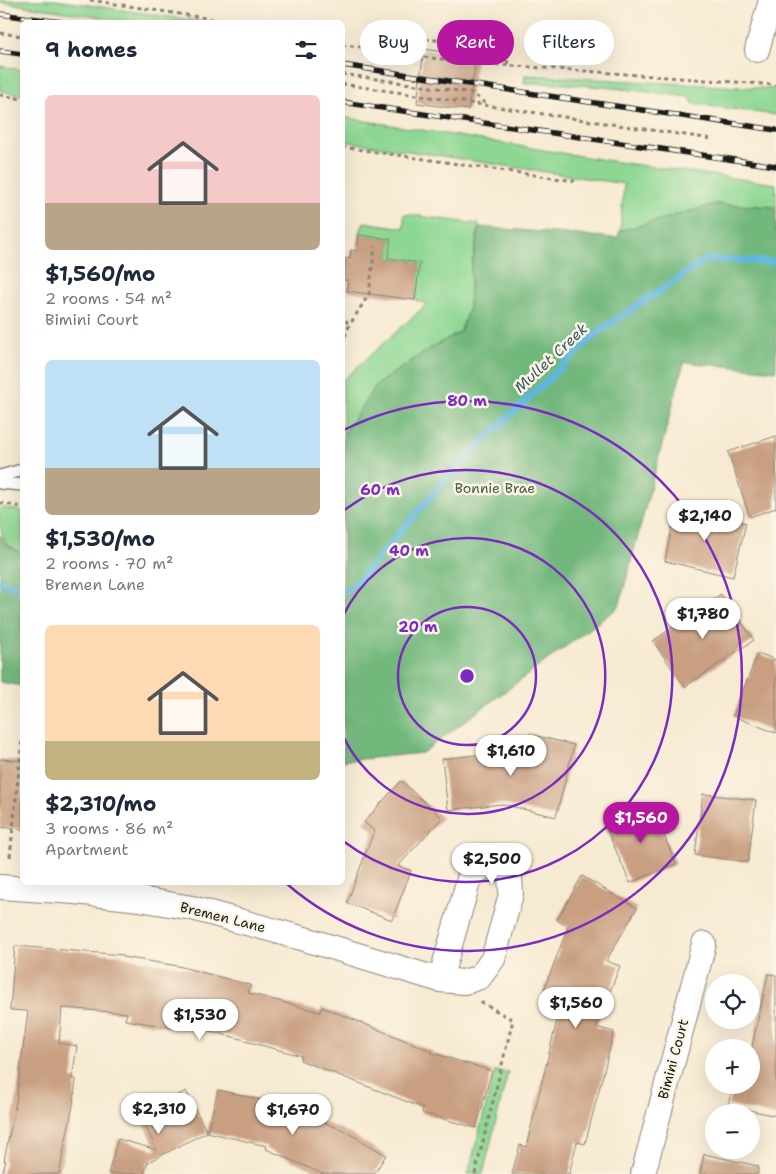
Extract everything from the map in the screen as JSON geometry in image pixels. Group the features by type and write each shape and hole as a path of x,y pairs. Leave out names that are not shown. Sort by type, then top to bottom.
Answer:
{"street":[{"path":"757,50 771,0"},
{"name":"Bremen Lane","path":"0,887 84,893 192,908 305,939 440,980 472,981 480,977 493,959 511,894 510,876 504,868 487,865 480,868 469,879 440,980"},
{"name":"Bimini Court","path":"643,1174 704,944"}],"lane":[{"path":"0,476 20,471"},
{"path":"0,483 20,486"}],"path":[{"path":"90,0 217,20"},
{"path":"0,33 20,36"},
{"path":"345,45 422,53 423,39 437,40"},
{"path":"514,65 776,85"},
{"path":"345,74 472,93 488,106"},
{"path":"345,84 712,140"},
{"path":"0,95 20,99"},
{"path":"345,147 574,182"},
{"path":"345,337 369,294 375,246"},
{"path":"345,318 350,326"},
{"path":"0,503 20,507"},
{"path":"10,857 20,760"},
{"path":"472,998 513,1020 475,1174"}],"green space":[{"path":"0,0 55,0 190,20 119,20 0,2"},
{"path":"0,66 20,70 20,95 0,91"},
{"path":"525,75 776,89 776,115 694,104 689,97 627,89 524,83"},
{"path":"345,117 617,162 776,184 776,207 716,204 620,231 624,184 345,141"},
{"name":"Bonnie Brae","path":"716,204 776,207 776,371 684,362 619,607 422,753 345,761 345,432 376,385 431,348 460,332 469,308 471,269 480,227 617,238 620,231"},
{"path":"404,214 479,224 471,269 469,308 460,332 431,348 376,385 345,432 345,378 427,304 415,300 420,263 388,258 391,239 359,235 364,222 404,228"},
{"path":"0,507 20,511 20,553 5,540 0,524"},
{"path":"0,535 7,545 20,553 20,686 0,682"},
{"path":"495,1071 508,1072 483,1174 468,1174"}],"building":[{"path":"427,49 437,51 437,65 475,65 468,110 417,103 422,65 427,65"},
{"path":"359,235 391,239 388,258 420,263 415,300 347,291 348,280 345,280 346,258 350,259 351,250 357,251"},
{"path":"776,436 776,508 750,517 728,452"},
{"path":"676,508 746,523 733,577 665,561"},
{"path":"721,594 754,640 685,687 653,641"},
{"path":"758,653 776,660 776,733 733,716"},
{"path":"529,734 574,745 556,817 502,804 448,810 442,759 526,749"},
{"path":"0,759 20,761 20,829 0,827"},
{"path":"401,781 442,818 398,866 411,871 392,920 347,903 374,831 364,822"},
{"path":"703,794 756,800 748,862 695,855"},
{"path":"651,805 676,864 630,883 605,825"},
{"path":"582,876 637,908 606,961 620,966 596,1027 614,1032 585,1144 577,1142 569,1174 512,1174 520,1145 526,1147 562,1000 543,992 568,927 557,920"},
{"path":"15,946 123,955 123,957 178,966 250,985 248,993 320,1012 322,1007 432,1051 432,1053 492,1071 476,1128 422,1113 423,1108 300,1060 302,1056 176,1022 175,1028 125,1020 127,1013 62,1008 59,1043 77,1046 72,1079 76,1079 73,1105 59,1174 2,1174 16,1102 28,1011 10,1010"},
{"path":"768,974 776,975 776,1116 760,1112 760,1104 728,1104 731,1094 760,1094 760,1039 754,1039 756,1029 760,1029 760,1010"},
{"path":"218,1090 275,1103 343,1130 386,1155 374,1174 323,1174 266,1149 267,1146 207,1132"},
{"path":"186,1091 207,1132 148,1162 144,1174 108,1174 118,1139 157,1150 140,1115"},
{"path":"704,1154 705,1159 726,1159 758,1166 758,1174 700,1174"}],"waterway":[{"name":"Mullet Creek","path":"345,590 354,586 457,466 598,332 707,259 776,262"},
{"name":"Mullet Creek","path":"0,581 20,588"}],"railway":[{"path":"0,14 45,20"},
{"path":"0,51 20,54"},
{"path":"345,65 776,130"},
{"path":"345,102 776,166"}]}
